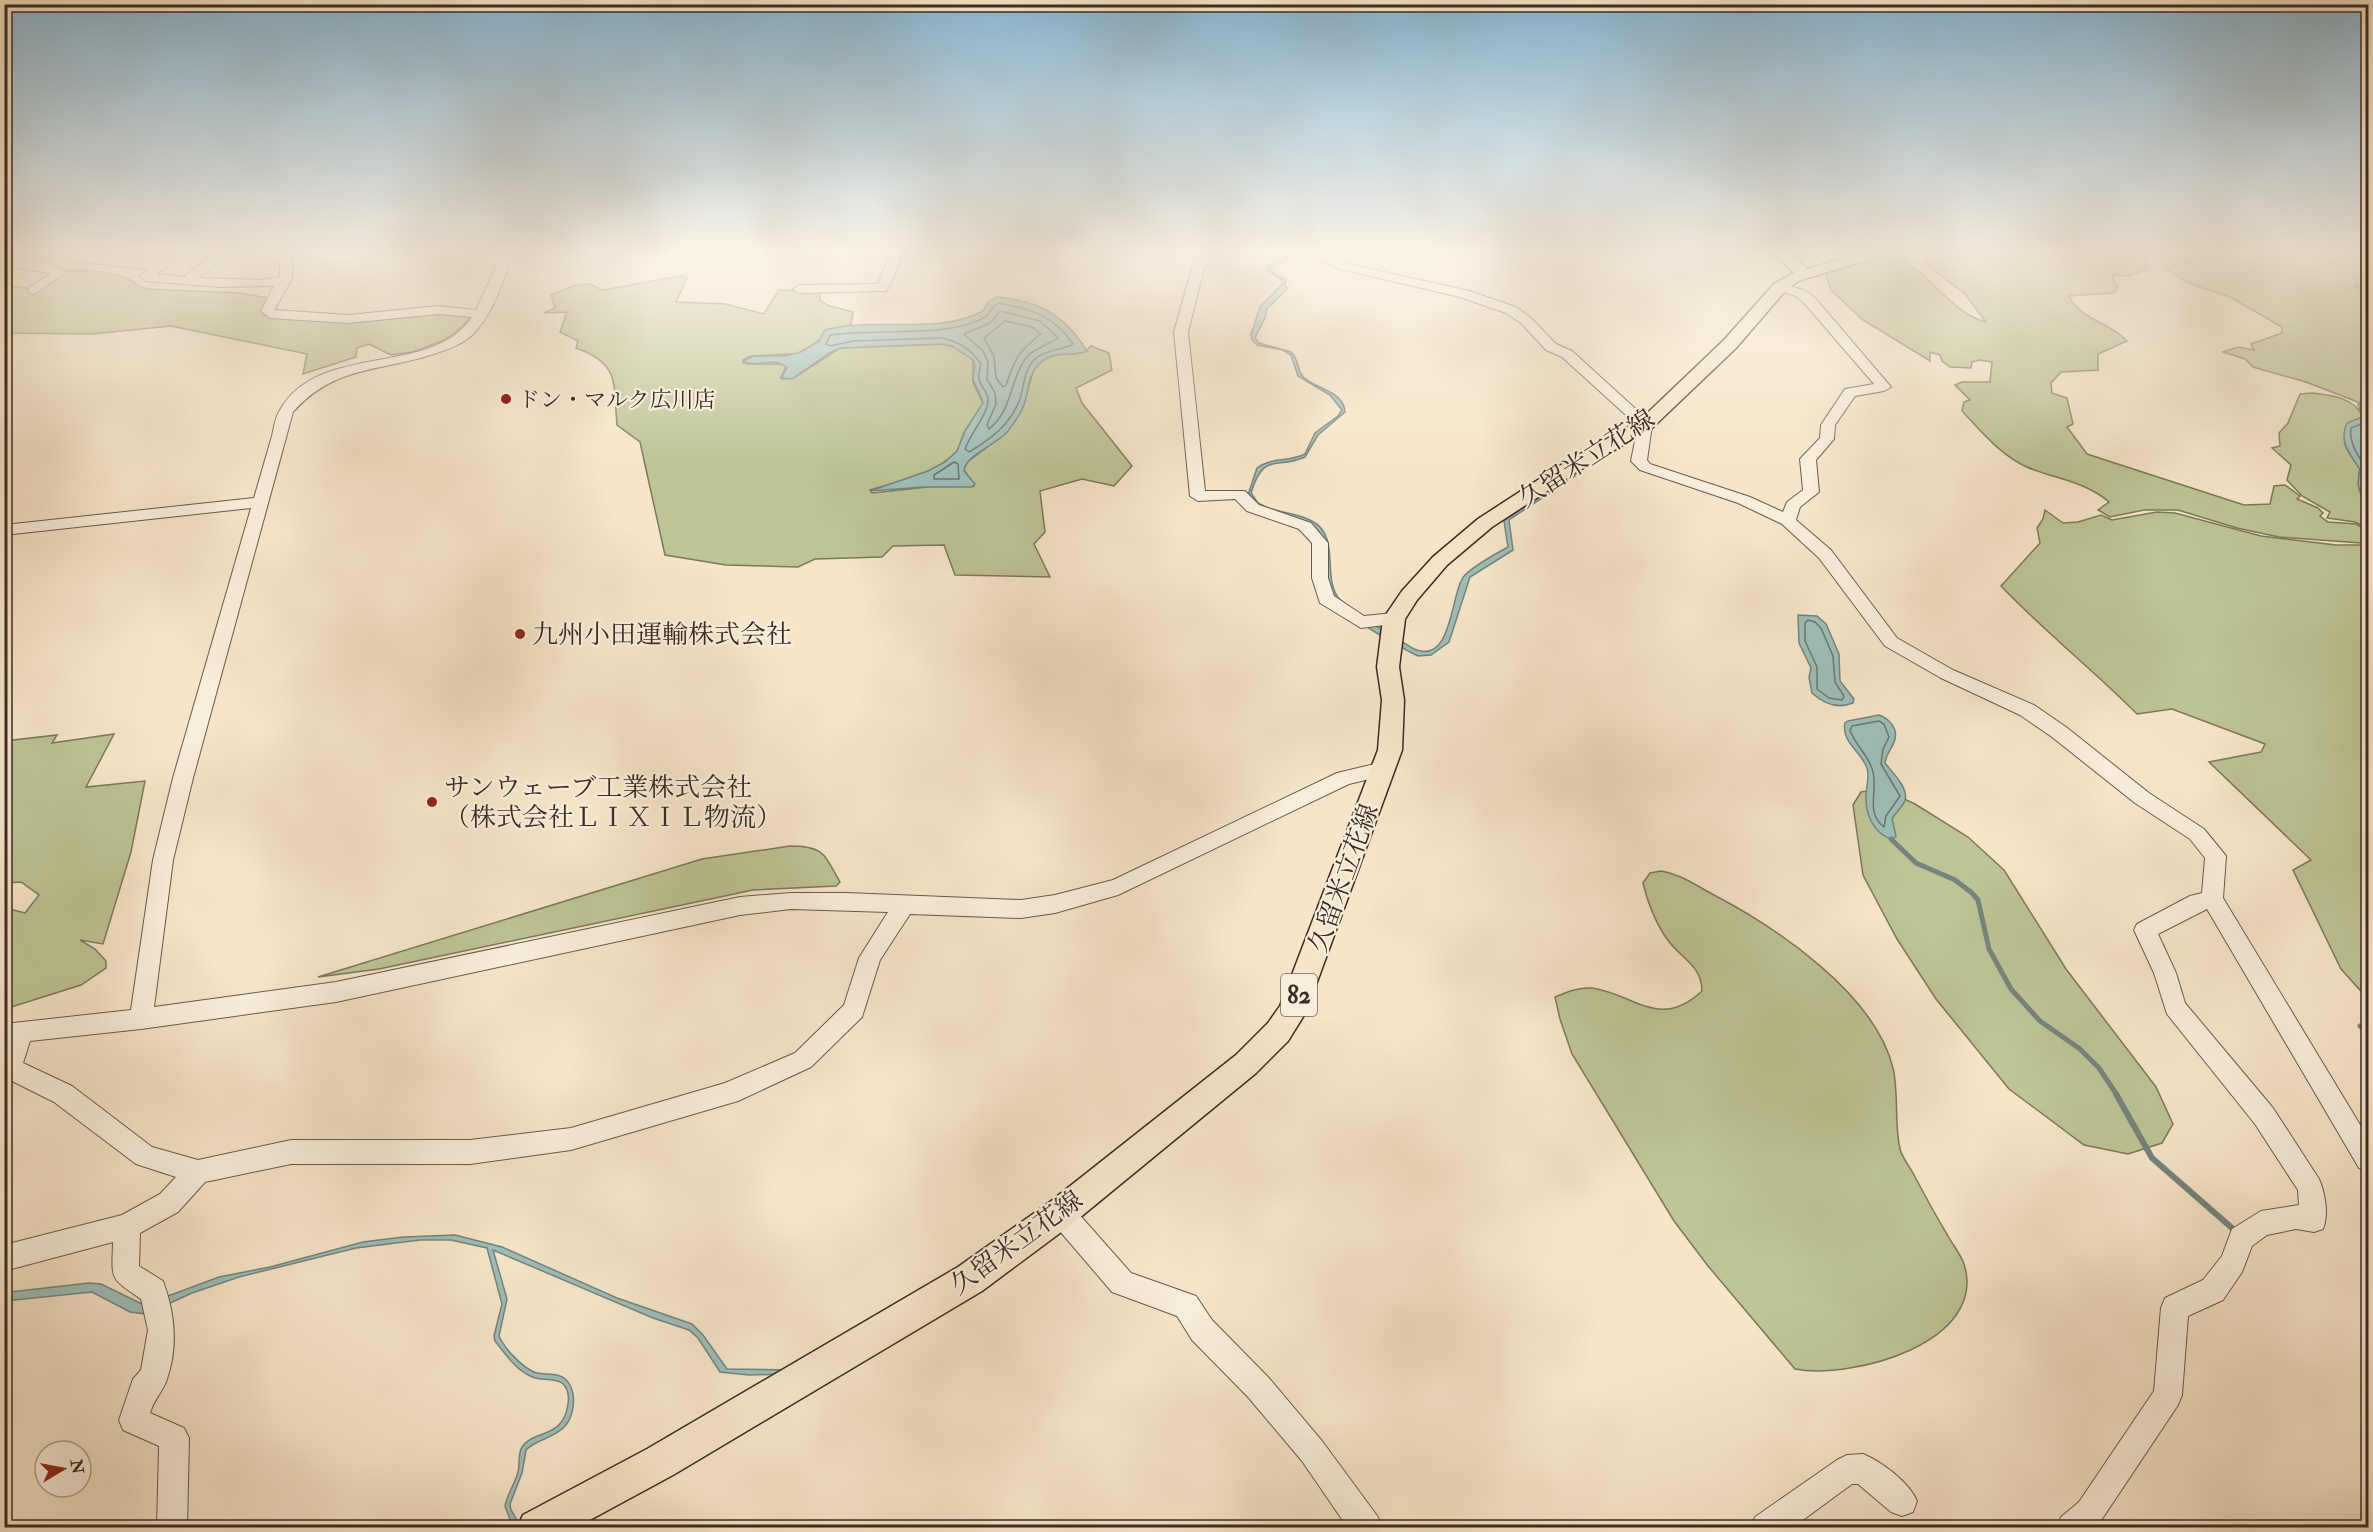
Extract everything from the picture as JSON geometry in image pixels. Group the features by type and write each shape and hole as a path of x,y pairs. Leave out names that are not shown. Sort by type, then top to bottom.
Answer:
{"main road":[{"name":"久留米立花線","path":"537,1527 660,1462 970,1279 1061,1213 1246,1064 1278,1032 1292,1012 1313,962 1390,750 1394,728 1388,667 1394,619 1409,596 1440,561 1485,523 1571,467 1645,425 1730,344 1749,322"}],"street":[{"path":"141,1019 163,860 183,778 286,411 296,397 312,384 333,374 355,367 417,355 450,344 466,334 474,322"},
{"path":"1184,322 1181,332 1198,496 1239,494 1253,508 1305,526 1320,543 1320,578 1326,599 1361,622 1394,619"},
{"path":"1527,322 1553,350 1567,354 1645,425 1639,461 1645,467 1744,500 1788,520 1825,554 1891,642 1947,674 2027,710 2059,732 2142,798 2197,834 2216,856 2212,899 2368,1160"},
{"path":"1788,520 1793,505 1811,492 1808,459 1827,439 1828,425 1846,396 1856,390 1884,387 1828,322"},
{"path":"4,530 260,502"},
{"path":"904,905 870,958 854,1010 804,1060 729,1094 571,1139 470,1152 291,1152 198,1172 145,1156 63,1094 9,1068 14,1033 141,1019 336,992 740,906 791,901 847,900 904,905 1021,909 1086,897 1118,886 1344,778 1383,769"},
{"path":"2072,1527 2090,1513 2168,1395 2175,1308 2213,1290 2233,1263 2241,1238 2261,1224 2296,1217 2313,1220 2310,1187 2264,1116 2175,1007 2165,974 2145,930 2198,902 2212,899"},
{"path":"4,1258 127,1226 169,1203 198,1172"},
{"path":"1061,1213 1122,1283 1186,1306 1202,1330 1258,1387 1312,1451 1366,1527"},
{"path":"127,1226 126,1273 153,1291 162,1330 154,1377 143,1389 133,1420 174,1438 172,1527"},
{"path":"1766,1527 1847,1470 1863,1469 1902,1501"}],"green space":[{"path":"5,322 466,322 442,341 413,352 391,355 369,344 357,348 356,357 303,374 307,354 171,326 92,334 5,333"},
{"path":"563,322 851,322 851,325 824,331 822,339 797,354 751,356 743,360 743,363 748,364 782,364 786,367 782,379 795,377 840,348 944,344 961,350 973,360 973,382 983,403 964,433 956,452 927,472 870,490 872,493 937,486 974,486 964,470 966,463 1006,433 1023,407 1033,371 1038,364 1048,357 1063,353 1085,352 1091,346 1109,353 1112,370 1076,388 1082,403 1132,466 1114,486 1082,479 1040,491 1045,532 1034,544 1050,577 955,575 944,545 893,546 882,557 815,559 798,567 726,565 665,555 640,442 617,425 612,377 601,361 576,348 578,341 560,332"},
{"path":"1867,322 2100,322 2127,341 2098,354 2098,370 2061,372 2051,383 2052,393 2067,398 2073,424 2067,427 2087,454 2244,505 2270,504 2274,486 2285,485 2300,496 2297,499 2318,508 2323,513 2320,516 2328,522 2356,524 2368,531 2361,543 2279,537 2237,528 2178,510 2144,510 2110,517 2098,510 2109,502 2100,495 2081,485 2019,463 1993,443 1962,411 1964,402 1970,400 1955,385 1962,382 1990,382 1992,362 1980,360 1972,362 1971,368 1950,367 1942,361 1940,355 1930,352 1930,361"},
{"path":"2274,322 2368,322 2368,406 2306,382 2253,367 2245,359 2223,352 2238,347 2254,350 2251,344 2282,333 2282,327"},
{"path":"2313,393 2342,399 2354,406 2363,417 2348,424 2344,437 2346,448 2360,468 2359,487 2368,503 2368,528 2355,522 2327,518 2330,512 2302,496 2287,480 2291,465 2272,448 2280,446 2279,433 2288,423 2300,394"},
{"path":"2045,510 2063,523 2078,522 2101,515 2112,520 2157,512 2175,513 2261,536 2336,545 2368,545 2368,999 2341,969 2293,870 2311,860 2209,762 2261,752 2265,744 2172,709 2137,714 2001,586 2040,543 2037,528 2043,519"},
{"path":"114,734 86,787 145,781 131,852 103,944 80,940 95,949 106,961 106,968 81,985 5,1009 5,908 25,913 39,895 21,882 5,883 5,741 57,735 52,743"},
{"path":"1873,790 1889,792 1915,804 1968,837 2004,870 2066,969 2156,1087 2173,1124 2162,1143 2128,1154 2084,1145 2009,1089 1936,999 1897,939 1863,875 1853,805 1861,792"},
{"path":"790,846 817,850 826,858 840,882 836,886 753,890 379,969 318,977 702,859"},
{"path":"1661,871 1695,884 1794,945 1845,989 1866,1014 1883,1041 1895,1078 1897,1129 1901,1152 1964,1264 1966,1292 1956,1315 1936,1335 1910,1350 1880,1361 1849,1368 1819,1371 1795,1369 1708,1266 1674,1221 1572,1054 1555,997 1578,989 1592,988 1607,991 1647,1007 1660,1009 1673,1008 1687,1003 1702,991 1701,982 1694,968 1672,946 1663,933 1647,897 1643,883 1650,873"}],"water":[{"path":"1063,322 1087,351 1056,355 1044,359 1035,368 1023,407 1008,431 966,465 964,471 975,484 972,487 924,487 870,491 928,471 945,462 957,451 965,431 983,403 973,379 975,366 973,360 952,346 941,344 841,348 831,352 792,379 781,378 787,368 782,364 771,362 754,364 743,361 754,356 785,356 801,352 819,341 825,330 844,326"},
{"path":"1255,322 1263,322 1255,338 1259,343 1291,352 1304,377 1336,396 1344,406 1345,412 1318,435 1305,457 1295,461 1272,464 1261,471 1251,493 1258,503 1264,506 1307,518 1321,528 1329,545 1331,577 1337,596 1373,624 1414,649 1427,651 1437,647 1444,637 1460,583 1465,575 1480,563 1508,547 1504,521 1571,475 1575,476 1509,520 1513,550 1470,577 1449,642 1431,655 1418,656 1350,615 1332,594 1327,583 1324,548 1316,528 1262,508 1248,495 1257,468 1268,462 1305,454 1315,433 1338,416 1342,410 1330,395 1298,376 1291,355 1283,350 1257,345 1252,340 1251,334"},
{"path":"2358,404 2368,406 2368,502 2360,491 2358,484 2360,470 2347,448 2344,436 2347,423 2362,417"},
{"path":"1798,615 1817,616 1826,624 1839,654 1840,681 1854,699 1853,703 1842,706 1831,704 1812,693 1809,677 1811,668 1799,643"},
{"path":"1879,715 1886,718 1894,727 1896,735 1885,763 1902,785 1906,795 1904,803 1892,819 1896,836 1893,839 1886,837 1872,823 1866,803 1867,768 1846,736 1845,730 1845,723 1848,721"},
{"path":"455,1235 502,1247 617,1298 692,1324 703,1335 727,1369 788,1370 788,1374 749,1375 720,1372 698,1338 689,1330 653,1318 493,1250 507,1299 499,1336 501,1341 529,1370 564,1378 569,1383 573,1398 572,1413 565,1426 526,1450 522,1473 510,1504 521,1527 513,1527 505,1506 518,1472 521,1449 532,1438 560,1424 565,1416 568,1396 566,1387 559,1381 535,1378 523,1372 495,1341 494,1336 502,1304 487,1248 451,1240 420,1240 356,1248 239,1277 192,1293 146,1314 130,1312 92,1292 5,1301 4,1294 89,1283 101,1284 144,1305 219,1277 270,1267 363,1242 403,1237"}],"waterway":[{"path":"1891,839 1916,863 1955,880 1972,893 1978,900 1989,949 2011,989 2040,1021 2080,1049 2099,1068 2117,1095"},
{"path":"2360,1026 2368,1034"},
{"path":"2116,1094 2152,1158 2232,1228"}],"place":[{"name":"ドン・マルク広川店","path":"506,399"},
{"name":"九州小田運輸株式会社","path":"520,634"},
{"name":"サンウェーブ工業株式会社 （株式会社ＬＩＸＩＬ物流）","path":"432,802"}]}
